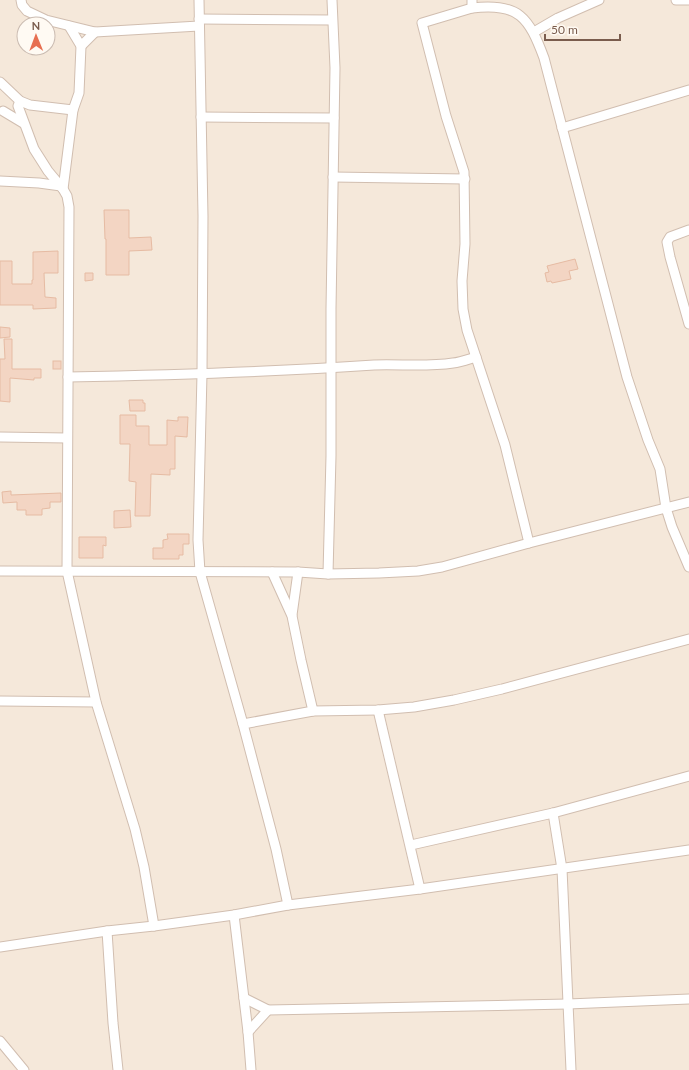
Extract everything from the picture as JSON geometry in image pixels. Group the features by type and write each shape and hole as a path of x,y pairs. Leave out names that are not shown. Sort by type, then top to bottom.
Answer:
{"street":[{"path":"21,0 22,5 28,11 46,20 95,32 199,23 332,20"},
{"path":"199,0 203,216 202,374 198,540 200,572 243,724 276,849 288,905"},
{"path":"328,574 331,456 330,369 334,118 332,0"},
{"path":"534,32 558,18 599,0"},
{"path":"676,0 689,0"},
{"path":"529,543 505,445 467,330 463,309 462,281 465,244 464,172 446,116 422,24 472,4 501,7 516,12 525,20 534,32 544,58 627,377 648,440 660,468 666,508 689,567"},
{"path":"62,188 72,110 79,94 81,46 69,26"},
{"path":"81,46 95,32"},
{"path":"0,82 19,104 23,123 30,141 48,171 67,196 69,207 67,571 96,702 136,829 154,926"},
{"path":"562,128 689,90"},
{"path":"2,111 19,104 72,110"},
{"path":"2,111 23,123"},
{"path":"201,117 334,118"},
{"path":"333,177 465,180"},
{"path":"0,181 39,183 62,188"},
{"path":"689,230 670,237 667,242 689,324"},
{"path":"68,377 202,374 330,369 376,365 434,365 454,363 476,357"},
{"path":"0,437 67,438"},
{"path":"0,571 298,572 328,574 418,571 442,567 689,502"},
{"path":"272,572 292,616 300,660 313,711"},
{"path":"292,616 298,572"},
{"path":"243,724 313,711 378,710 414,707 454,700 532,681 689,639"},
{"path":"0,701 96,702"},
{"path":"378,710 420,888"},
{"path":"411,845 553,813 689,776"},
{"path":"553,813 562,869 571,1070"},
{"path":"0,947 107,931 234,915 288,905 562,869 689,850"},
{"path":"234,915 251,1070"},
{"path":"107,931 112,1023 118,1070"},
{"path":"244,998 268,1010 568,1004 689,999"},
{"path":"248,1032 268,1010"},
{"path":"0,1041 24,1070"}],"shaded area":[{"path":"0,0 689,0 689,1070 0,1070"}],"building":[{"path":"104,210 129,210 129,238 151,237 152,250 129,251 129,275 106,275"},
{"path":"58,251 58,273 44,273 45,297 56,298 56,308 33,309 33,305 0,305 0,261 12,261 12,284 32,284 33,252"},
{"path":"575,259 578,269 569,271 571,279 552,283 551,281 547,282 545,273 549,272 547,266"},
{"path":"85,273 93,273 93,280 85,281"},
{"path":"0,327 10,328 10,337 0,338"},
{"path":"4,339 12,339 12,369 41,369 41,378 34,378 34,380 10,378 10,402 0,401 0,359 5,359"},
{"path":"53,361 61,361 61,369 53,369"},
{"path":"129,400 143,400 143,403 145,403 145,411 130,411"},
{"path":"120,415 136,415 136,426 149,426 149,445 167,445 167,420 178,421 178,417 188,417 187,437 175,436 175,469 170,469 170,475 151,474 150,516 135,516 136,482 129,481 130,444 120,444"},
{"path":"11,491 11,495 61,493 61,502 50,502 50,508 42,509 42,515 26,515 26,510 17,510 17,502 3,503 2,492"},
{"path":"130,510 131,527 114,528 114,511"},
{"path":"167,534 189,534 189,544 183,544 183,555 179,555 179,559 153,559 153,548 163,548 163,540 168,539"},
{"path":"79,537 106,537 106,546 103,545 103,558 79,558"}]}
